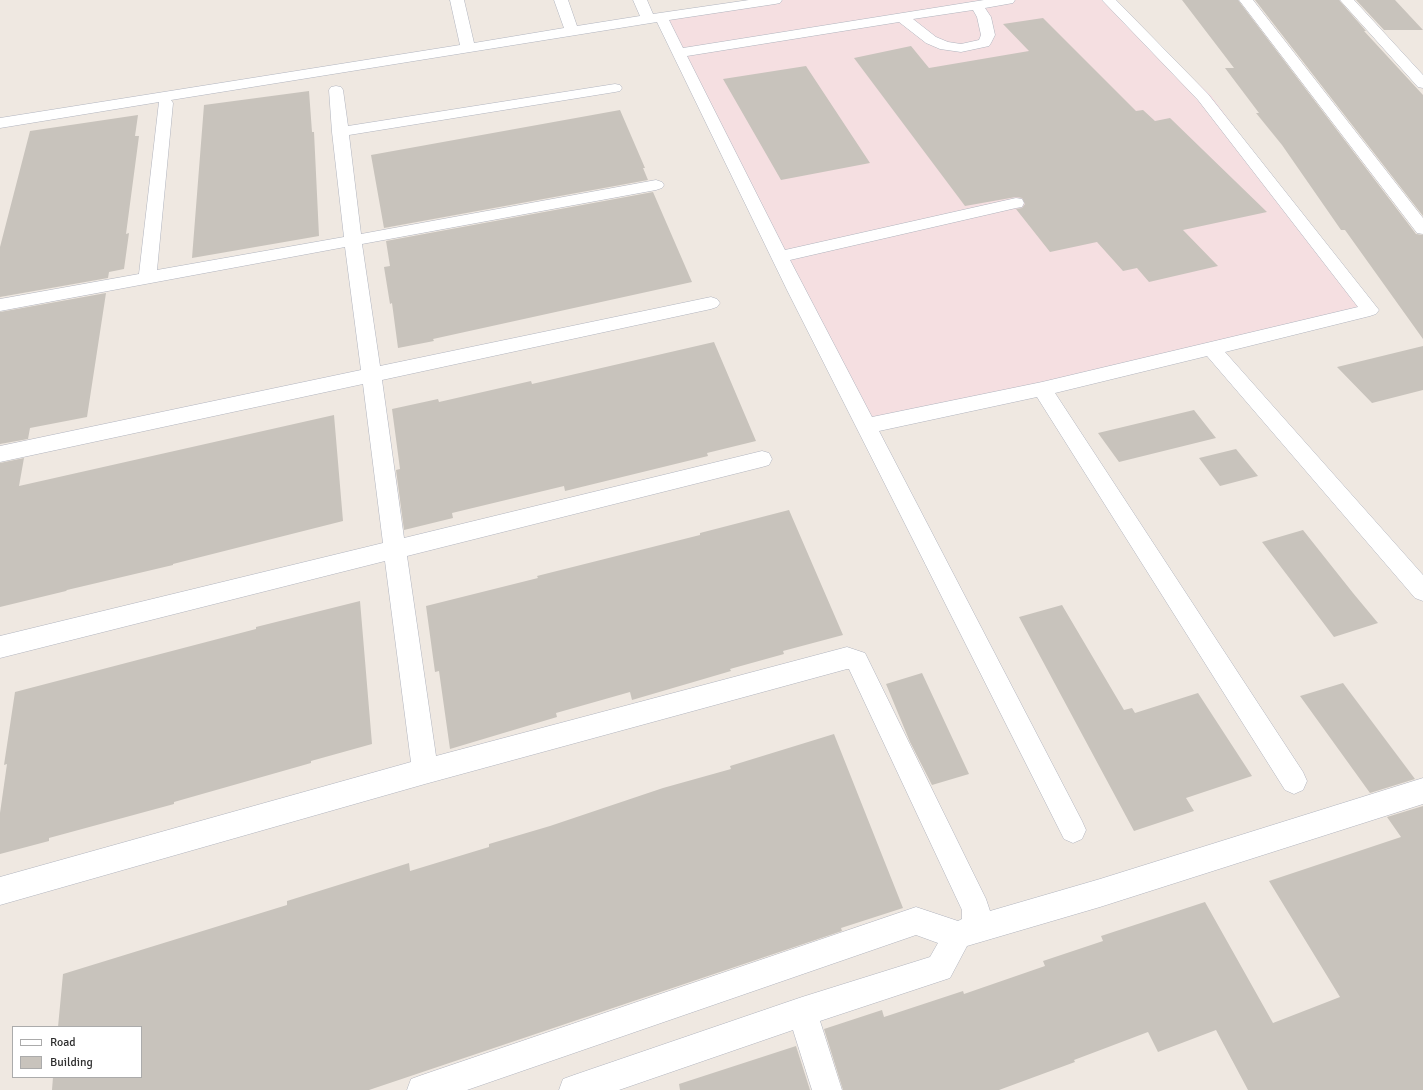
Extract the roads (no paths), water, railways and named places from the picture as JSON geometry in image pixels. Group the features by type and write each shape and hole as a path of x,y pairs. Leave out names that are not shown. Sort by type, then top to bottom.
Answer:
{"street":[{"path":"457,0 468,48"},
{"path":"561,0 572,31"},
{"path":"640,0 655,18 679,53 780,257 1073,830"},
{"path":"0,123 655,18 715,4 775,0"},
{"path":"679,53 1008,0"},
{"path":"867,426 1042,389 1370,310 1203,96 1109,0"},
{"path":"1246,0 1423,229"},
{"path":"1347,0 1423,84"},
{"path":"901,17 931,40 945,46 961,48 984,43 988,36 984,17 977,5"},
{"path":"340,132 615,88"},
{"path":"336,90 353,240 425,771"},
{"path":"147,278 166,103"},
{"path":"0,305 656,184"},
{"path":"780,257 1016,203"},
{"path":"0,454 711,303"},
{"path":"1211,348 1423,591"},
{"path":"1042,389 1294,781"},
{"path":"0,647 762,458"},
{"path":"0,891 425,771 847,658 857,660 976,909 968,932 940,968 802,1012 574,1090"},
{"path":"422,1090 916,922 968,932 1100,893 1423,791"},
{"path":"802,1012 827,1090"}]}
